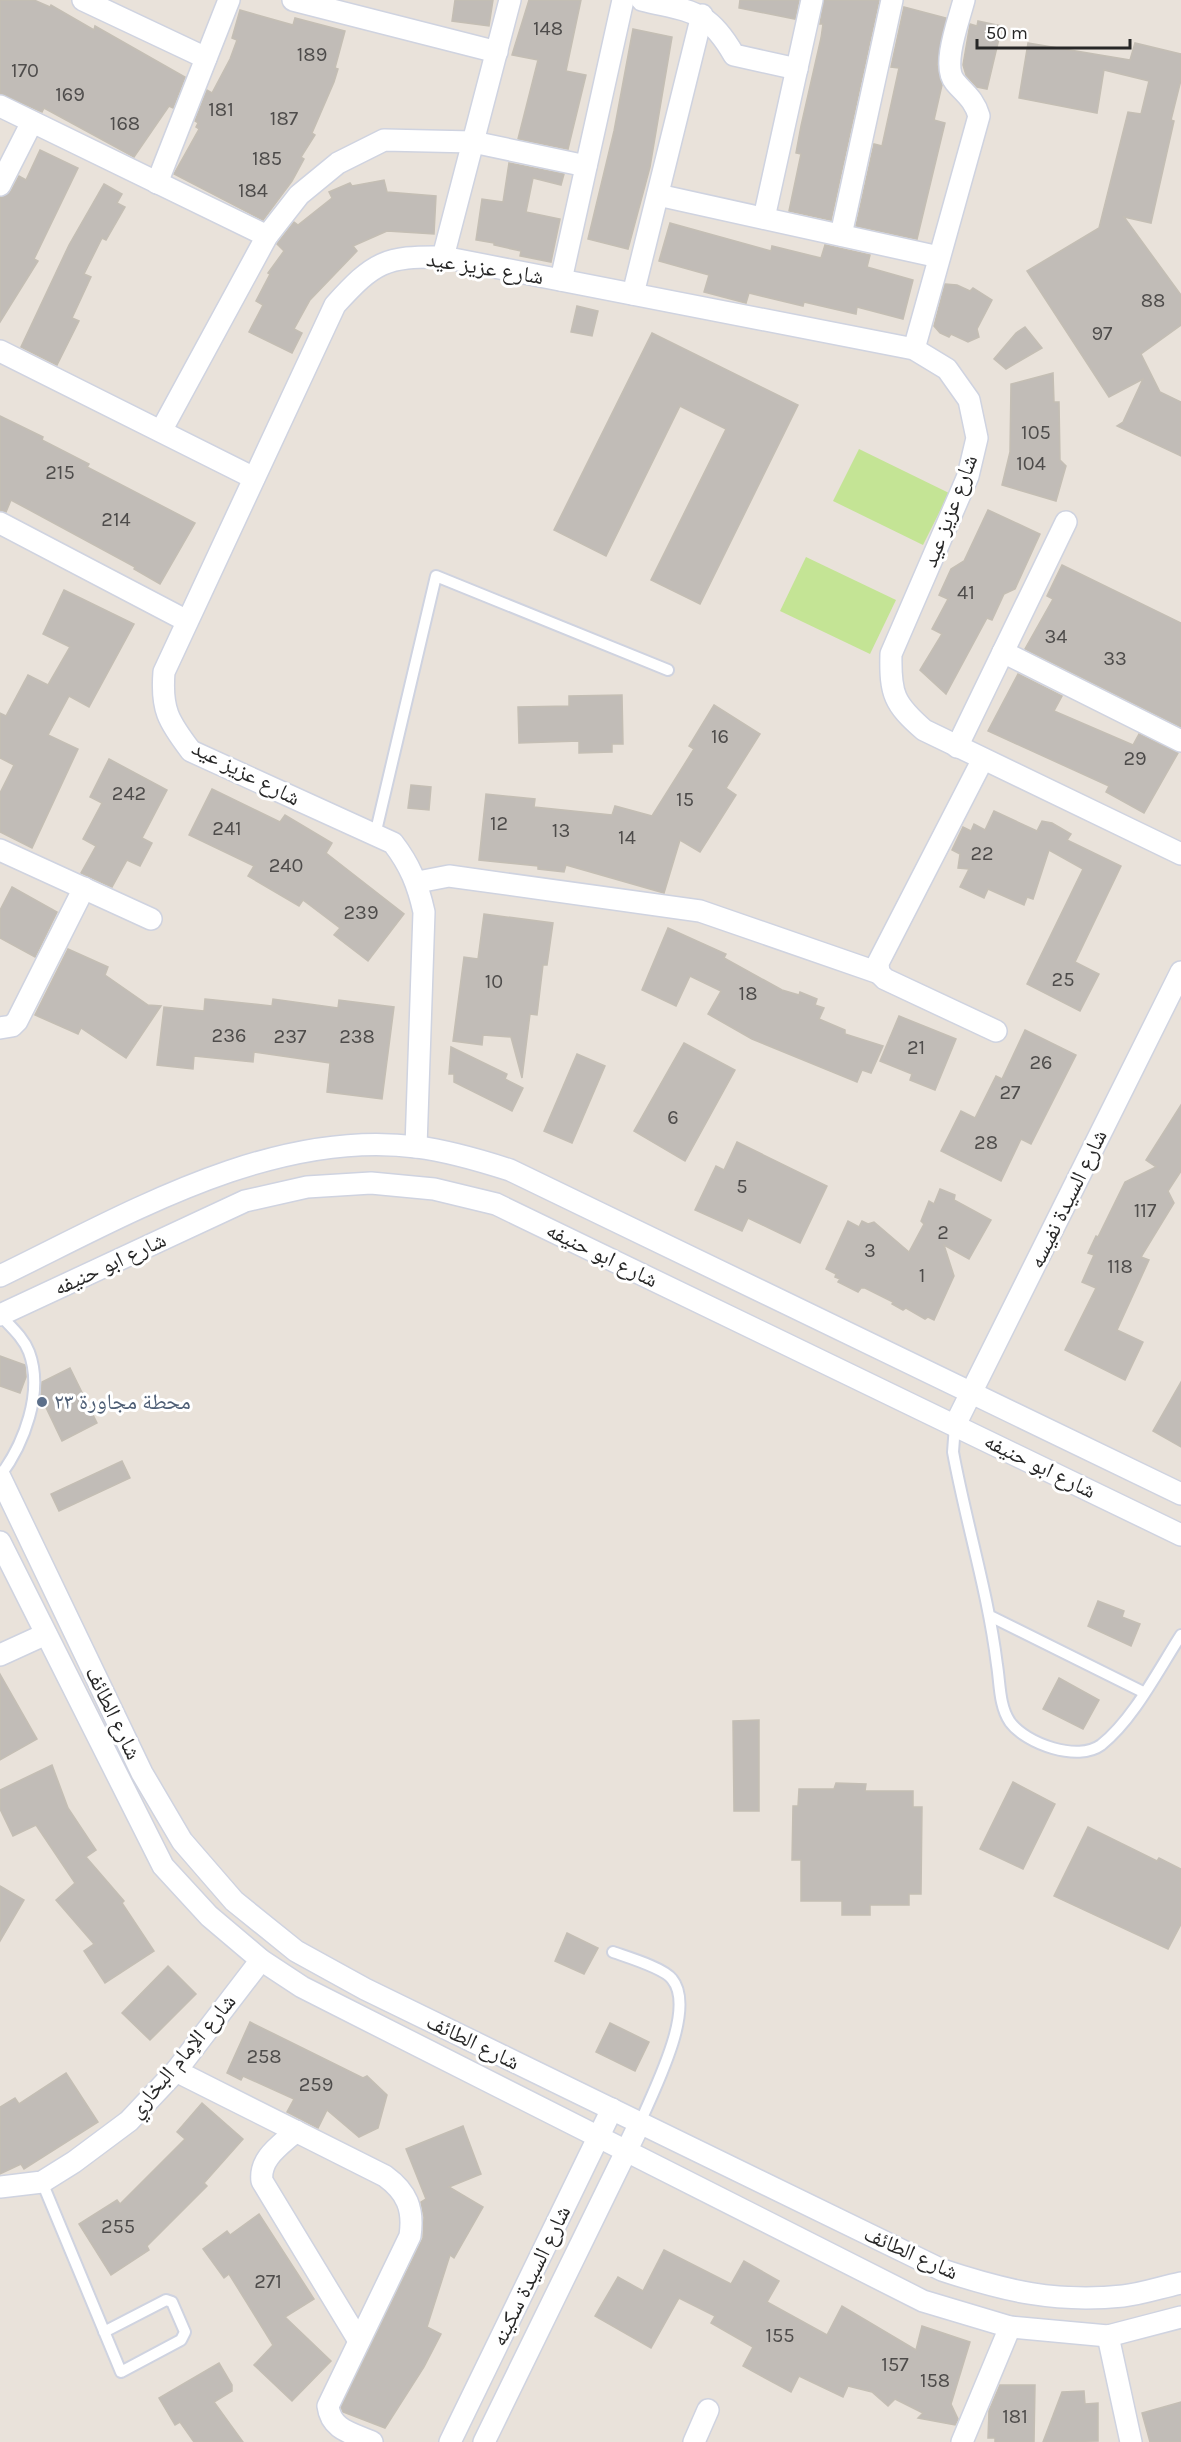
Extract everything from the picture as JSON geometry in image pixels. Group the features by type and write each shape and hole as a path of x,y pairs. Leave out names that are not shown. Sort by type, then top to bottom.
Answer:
{"street":[{"path":"85,0 206,58"},
{"path":"158,183 229,0"},
{"path":"293,0 497,52"},
{"path":"443,257 510,0"},
{"path":"561,280 623,0"},
{"path":"642,0 702,15 720,34 734,55 797,69"},
{"path":"764,219 812,0"},
{"path":"841,236 892,0"},
{"path":"914,349 979,116 971,97 956,84 948,66 964,0"},
{"path":"633,294 702,15"},
{"path":"0,106 267,236"},
{"path":"0,185 32,122"},
{"path":"161,431 267,236 307,189 338,163 384,140 473,142 586,166"},
{"path":"658,195 939,257"},
{"name":"شارع عزيز عيد","path":"416,1147 424,912 418,882 407,861 393,843 190,751 169,722 162,697 164,672 335,305 363,274 402,257 443,257 914,349 947,369 969,400 977,438 968,476 891,654 890,684 902,711 924,730 957,747 1181,854"},
{"path":"2,357 161,431 254,478"},
{"path":"957,747 1066,522"},
{"path":"0,523 187,621"},
{"path":"1003,652 1181,741"},
{"path":"879,972 878,963 983,759"},
{"path":"0,850 151,919"},
{"path":"418,882 449,876 700,911 879,972 885,979 996,1031"},
{"path":"0,1028 12,1026 17,1021 84,888"},
{"name":"شارع السيدة نفيسه","path":"955,1425 1181,972"},
{"name":"شارع ابو حنيفه","path":"0,1276 144,1207 237,1169 296,1153 356,1145 416,1147 464,1155 510,1170 1181,1494"},
{"name":"شارع ابو حنيفه","path":"0,1315 245,1201 307,1187 371,1183 434,1189 496,1204 1181,1535"},
{"name":"شارع الطائف","path":"0,1476 142,1773 182,1841 234,1901 296,1951 365,1989 942,2270 1001,2290 1062,2298 1124,2296 1181,2283"},
{"name":"شارع الطائف","path":"0,1542 163,1866 209,1916 261,1960 302,1987 598,2139 923,2301 1010,2327 1108,2336 1181,2317"},
{"path":"0,1655 46,1634"},
{"name":"شارع الإمام البخاري","path":"0,2187 42,2182 74,2162 129,2121 176,2071 261,1960"},
{"path":"176,2071 385,2176 399,2186 409,2201 413,2219 410,2236 328,2406 330,2417 336,2426 372,2442"},
{"name":"شارع السيدة سكينه","path":"450,2442 612,2109"},
{"name":"شارع السيدة سكينه","path":"484,2442 640,2123"},
{"path":"296,2131 266,2159 261,2173 262,2181 359,2341"},
{"path":"962,2442 1010,2327"},
{"path":"1108,2336 1131,2442"},
{"path":"694,2442 708,2410"}],"lane":[{"path":"375,835 436,576 668,670"},
{"path":"0,1315 20,1336 29,1353 34,1385 20,1446 0,1476"},
{"path":"955,1425 953,1452 957,1476 992,1617 1004,1710 1011,1722 1028,1736 1047,1745 1084,1752 1100,1745 1123,1722 1181,1635"},
{"path":"992,1617 1143,1692"},
{"path":"613,1952 671,1977 677,1988 680,2017 678,2025 640,2123"},
{"path":"42,2182 104,2332 121,2372 181,2340 185,2332 172,2302 166,2300 104,2332"}],"green space":[{"path":"859,449 949,493 923,545 833,501"},
{"path":"806,557 896,600 870,654 780,611"}],"building":[{"path":"0,0 34,0 50,7 51,5 94,30 95,26 185,77 173,108 169,106 134,157 44,108 42,112 0,93"},
{"path":"455,0 493,0 489,26 452,21"},
{"path":"529,0 581,0 566,71 586,75 568,149 518,139 538,60 512,55"},
{"path":"740,0 799,0 795,19 739,8"},
{"path":"824,0 879,0 831,220 789,211 801,154 796,153 821,38 823,24 820,24"},
{"path":"904,7 946,18 937,65 942,85 934,120 945,123 917,239 856,226 874,144 882,146 899,68 891,67"},
{"path":"240,10 293,25 295,18 345,31 335,68 338,69 312,133 315,135 301,157 304,159 292,181 263,220 174,174 199,129 195,121 207,90 212,93 230,59 237,40 232,38"},
{"path":"978,21 1002,26 987,89 977,87 966,75 963,65 970,24 977,26"},
{"path":"633,29 672,37 650,167 628,249 588,239 614,131"},
{"path":"1028,43 1130,60 1135,43 1181,54 1181,80 1171,120 1174,121 1151,223 1124,217 1181,295 1181,325 1141,354 1160,392 1181,402 1181,456 1117,426 1123,422 1143,379 1109,397 1027,271 1099,228 1128,112 1141,114 1149,81 1104,70 1097,113 1019,98"},
{"path":"40,150 78,168 34,259 38,261 0,322 0,198 11,191 19,176 26,180"},
{"path":"509,163 564,174 561,185 533,178 526,212 560,219 551,262 520,256 521,251 476,240 482,199 503,202"},
{"path":"384,180 387,192 436,196 434,234 387,231 353,246 357,251 310,300 294,329 302,333 292,353 249,332 263,305 256,301 270,274 268,273 284,251 277,244 294,222 298,225 332,198 329,192 350,183 352,186"},
{"path":"104,184 122,194 117,203 125,207 106,240 102,238 84,274 91,277 72,318 79,321 57,365 21,347 69,245"},
{"path":"670,223 771,251 772,246 821,258 825,245 870,255 867,267 913,280 903,319 857,307 856,314 804,302 803,306 749,293 746,303 704,292 709,275 659,261"},
{"path":"945,284 957,285 970,291 973,288 992,300 977,329 979,337 968,342 951,334 949,337 940,333 934,326"},
{"path":"577,306 598,311 592,336 571,332"},
{"path":"1025,327 1042,348 1006,369 994,359 1016,333"},
{"path":"652,333 798,405 700,604 651,580 726,429 680,406 606,556 554,530"},
{"path":"1053,373 1054,402 1059,402 1060,460 1066,466 1056,501 1002,485 1010,452 1011,384"},
{"path":"0,416 43,437 42,440 89,464 87,467 195,523 160,584 134,569 135,567 11,500 6,512 0,510"},
{"path":"988,510 1040,534 1015,589 1004,594 992,620 987,618 946,694 920,670 942,634 932,629 948,599 939,595 951,569 964,561"},
{"path":"1062,565 1181,623 1181,727 1025,649 1053,599 1047,596"},
{"path":"64,590 134,624 89,707 69,696 48,735 78,749 32,848 0,832 0,793 14,765 0,758 0,713 6,716 28,675 48,685 70,647 43,634"},
{"path":"1018,674 1062,696 1054,711 1133,745 1139,734 1178,753 1144,813 1106,792 1109,786 988,731"},
{"path":"622,695 623,744 612,744 612,752 579,753 579,741 519,743 518,707 569,706 569,696"},
{"path":"714,705 760,734 726,788 736,795 700,852 680,840 664,893 566,865 564,872 538,869 538,866 479,860 486,794 535,799 534,807 612,815 615,806 652,816 694,749 689,746"},
{"path":"109,759 167,790 142,838 152,843 140,866 127,860 112,887 81,873 96,846 83,839 102,803 90,797"},
{"path":"411,785 431,787 429,810 408,808"},
{"path":"212,789 280,822 285,815 332,843 326,853 404,914 368,961 334,935 340,928 303,900 299,906 248,876 254,866 189,835"},
{"path":"994,811 1037,831 1042,821 1052,823 1071,834 1067,840 1121,866 1075,962 1099,974 1080,1011 1027,984 1083,869 1049,850 1033,899 1027,897 1024,905 988,889 984,898 960,887 969,869 958,868 960,854 952,850 963,827 971,831 974,824 985,830"},
{"path":"12,887 57,912 35,957 0,938 0,910"},
{"path":"484,914 553,923 547,965 543,965 537,1015 530,1014 522,1078 511,1037 483,1035 482,1045 453,1041 464,957 478,959"},
{"path":"668,928 726,954 724,958 782,990 799,995 800,992 817,999 815,1005 824,1008 819,1019 845,1030 845,1034 883,1046 871,1073 862,1070 857,1082 752,1039 708,1014 721,991 690,976 676,1006 642,990"},
{"path":"68,949 108,967 105,975 148,1005 161,1006 126,1058 81,1028 78,1034 35,1015"},
{"path":"205,999 272,1006 273,999 338,1008 339,1000 394,1007 382,1099 327,1092 330,1063 254,1052 253,1062 194,1056 193,1069 157,1065 164,1007 204,1011"},
{"path":"899,1016 956,1039 935,1090 910,1080 912,1074 880,1061"},
{"path":"1025,1030 1076,1055 1031,1144 1021,1139 1001,1181 941,1151 961,1111 975,1118 996,1076 1002,1079"},
{"path":"684,1043 735,1070 685,1161 634,1131"},
{"path":"451,1047 507,1074 505,1079 523,1088 512,1111 454,1082 454,1074 449,1074"},
{"path":"577,1054 605,1066 572,1143 544,1131"},
{"path":"1181,1105 1181,1171 1168,1191 1174,1203 1141,1257 1149,1260 1117,1330 1143,1342 1125,1380 1065,1350 1096,1288 1082,1282 1094,1255 1088,1253 1096,1236 1098,1237 1125,1182 1156,1167 1146,1160"},
{"path":"737,1142 827,1186 800,1243 748,1218 742,1231 695,1210 716,1166 724,1170"},
{"path":"940,1189 955,1195 954,1200 991,1220 969,1259 944,1245 954,1276 934,1320 928,1317 925,1319 906,1308 903,1310 892,1304 893,1302 865,1288 861,1288 858,1292 838,1282 840,1279 835,1277 836,1274 826,1269 848,1221 859,1227 862,1221 868,1224 874,1222 909,1252 924,1224 921,1221 929,1201 934,1204"},
{"path":"0,1356 25,1365 26,1377 20,1393 0,1386"},
{"path":"70,1368 97,1423 62,1441 41,1397 42,1382"},
{"path":"1181,1382 1181,1447 1153,1431"},
{"path":"122,1461 130,1478 59,1511 51,1494"},
{"path":"1098,1601 1124,1611 1122,1617 1140,1624 1131,1646 1088,1626"},
{"path":"0,1674 37,1739 0,1760"},
{"path":"1059,1678 1099,1700 1083,1729 1043,1709"},
{"path":"759,1720 759,1811 734,1811 733,1721"},
{"path":"52,1765 68,1808 96,1850 86,1857 124,1901 122,1903 154,1951 105,1983 84,1951 94,1944 56,1900 75,1883 36,1825 13,1836 0,1809 0,1790"},
{"path":"1013,1782 1055,1804 1023,1869 980,1849"},
{"path":"836,1783 866,1784 865,1791 913,1791 913,1807 922,1807 921,1894 909,1894 909,1905 870,1905 870,1915 842,1915 842,1901 801,1901 801,1860 792,1860 793,1806 798,1806 799,1789 834,1789"},
{"path":"1088,1827 1157,1861 1159,1858 1181,1869 1181,1924 1168,1949 1054,1896"},
{"path":"0,1886 24,1900 0,1941"},
{"path":"567,1933 598,1948 584,1974 555,1961"},
{"path":"168,1966 196,1994 150,2040 122,2013"},
{"path":"250,2022 363,2078 367,2076 387,2095 378,2128 359,2137 327,2110 318,2128 287,2112 294,2099 243,2076 241,2080 227,2073"},
{"path":"610,2023 649,2042 635,2071 596,2052"},
{"path":"66,2073 98,2122 24,2169 21,2164 0,2174 0,2107 15,2098 19,2104"},
{"path":"202,2103 243,2139 204,2183 207,2186 147,2246 149,2250 111,2275 79,2224 117,2200 120,2204 185,2139 177,2132"},
{"path":"463,2126 481,2174 449,2187 483,2207 454,2258 450,2255 427,2327 441,2334 424,2367 385,2428 343,2412 341,2407 423,2238 424,2217 421,2202 426,2199 406,2149"},
{"path":"259,2214 314,2299 285,2317 331,2361 292,2401 254,2365 273,2345 229,2274 224,2278 203,2249 227,2231 230,2235"},
{"path":"664,2250 731,2284 744,2261 779,2281 767,2302 827,2335 842,2306 916,2350 922,2326 970,2342 951,2404 958,2419 955,2425 918,2418 923,2413 895,2399 888,2406 872,2392 848,2386 843,2397 799,2376 791,2392 743,2366 753,2347 711,2323 715,2316 679,2298 651,2348 595,2316 618,2277 643,2291"},
{"path":"219,2363 232,2385 232,2391 214,2402 243,2442 194,2442 180,2422 175,2425 159,2398"},
{"path":"1000,2385 1035,2385 1034,2442 995,2442 995,2438 988,2438 989,2411"},
{"path":"1084,2391 1085,2404 1098,2403 1098,2441 1043,2442 1062,2392"},
{"path":"1181,2402 1181,2442 1150,2442 1142,2413"}],"place":[{"name":"محطة مجاورة ٢٣","path":"42,1402"}]}
